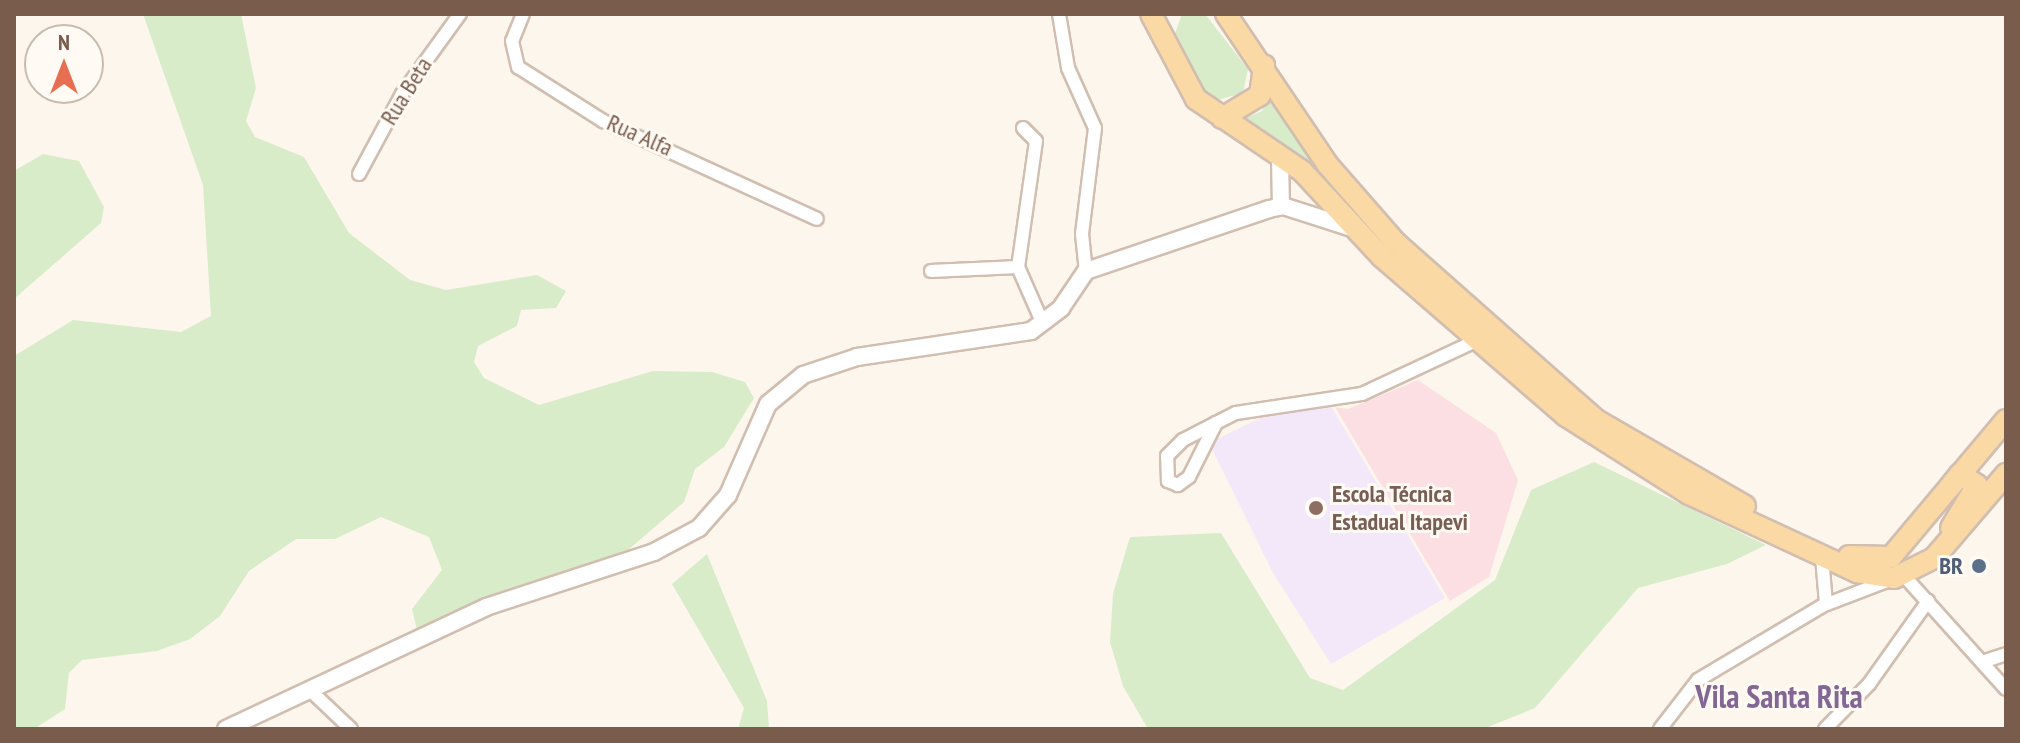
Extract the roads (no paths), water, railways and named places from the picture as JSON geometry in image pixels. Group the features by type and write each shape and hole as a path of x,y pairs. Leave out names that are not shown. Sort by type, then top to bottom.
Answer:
{"main road":[{"path":"1151,14 1185,86 1222,118 1280,156 1328,195 1355,229 1566,416 1636,465 1822,557 1900,578 1941,550 2006,474"},
{"path":"1161,38 1172,14"},
{"path":"1226,14 1264,65 1327,164 1395,242 1596,420 1693,480 1864,561 1891,557 1957,476 1974,479 1974,493 1941,550"},
{"path":"1222,118 1260,95 1264,65"},
{"path":"1929,510 2006,420"}],"street":[{"name":"Rua Beta","path":"359,174 402,94 460,14"},
{"name":"Rua Alfa","path":"523,14 512,41 518,67 603,121 817,219"},
{"path":"1059,14 1068,68 1095,128 1082,234 1086,271"},
{"path":"1023,128 1036,141 1036,155 1020,219 1018,267 1043,324"},
{"path":"1280,156 1281,206"},
{"path":"226,729 242,727 486,607 654,552 699,528 728,495 768,404 803,375 857,357 1014,336 1043,324 1086,271 1281,206 1355,229"},
{"path":"931,271 1018,267"},
{"path":"1216,423 1189,477 1178,485 1168,481 1167,456 1216,423 1267,406 1362,394 1480,339"},
{"path":"1822,557 1826,604"},
{"path":"1660,729 1698,680 1826,604 1900,578 1928,601 2006,689"},
{"path":"1825,729 1928,601"},
{"path":"1982,662 2006,654"},
{"path":"312,692 351,729"}],"place":[{"name":"Escola Técnica Estadual Itapevi","path":"1316,508"},
{"name":"BR","path":"1979,566"}],"district":[{"name":"Vila Santa Rita","path":"1779,696"}]}
